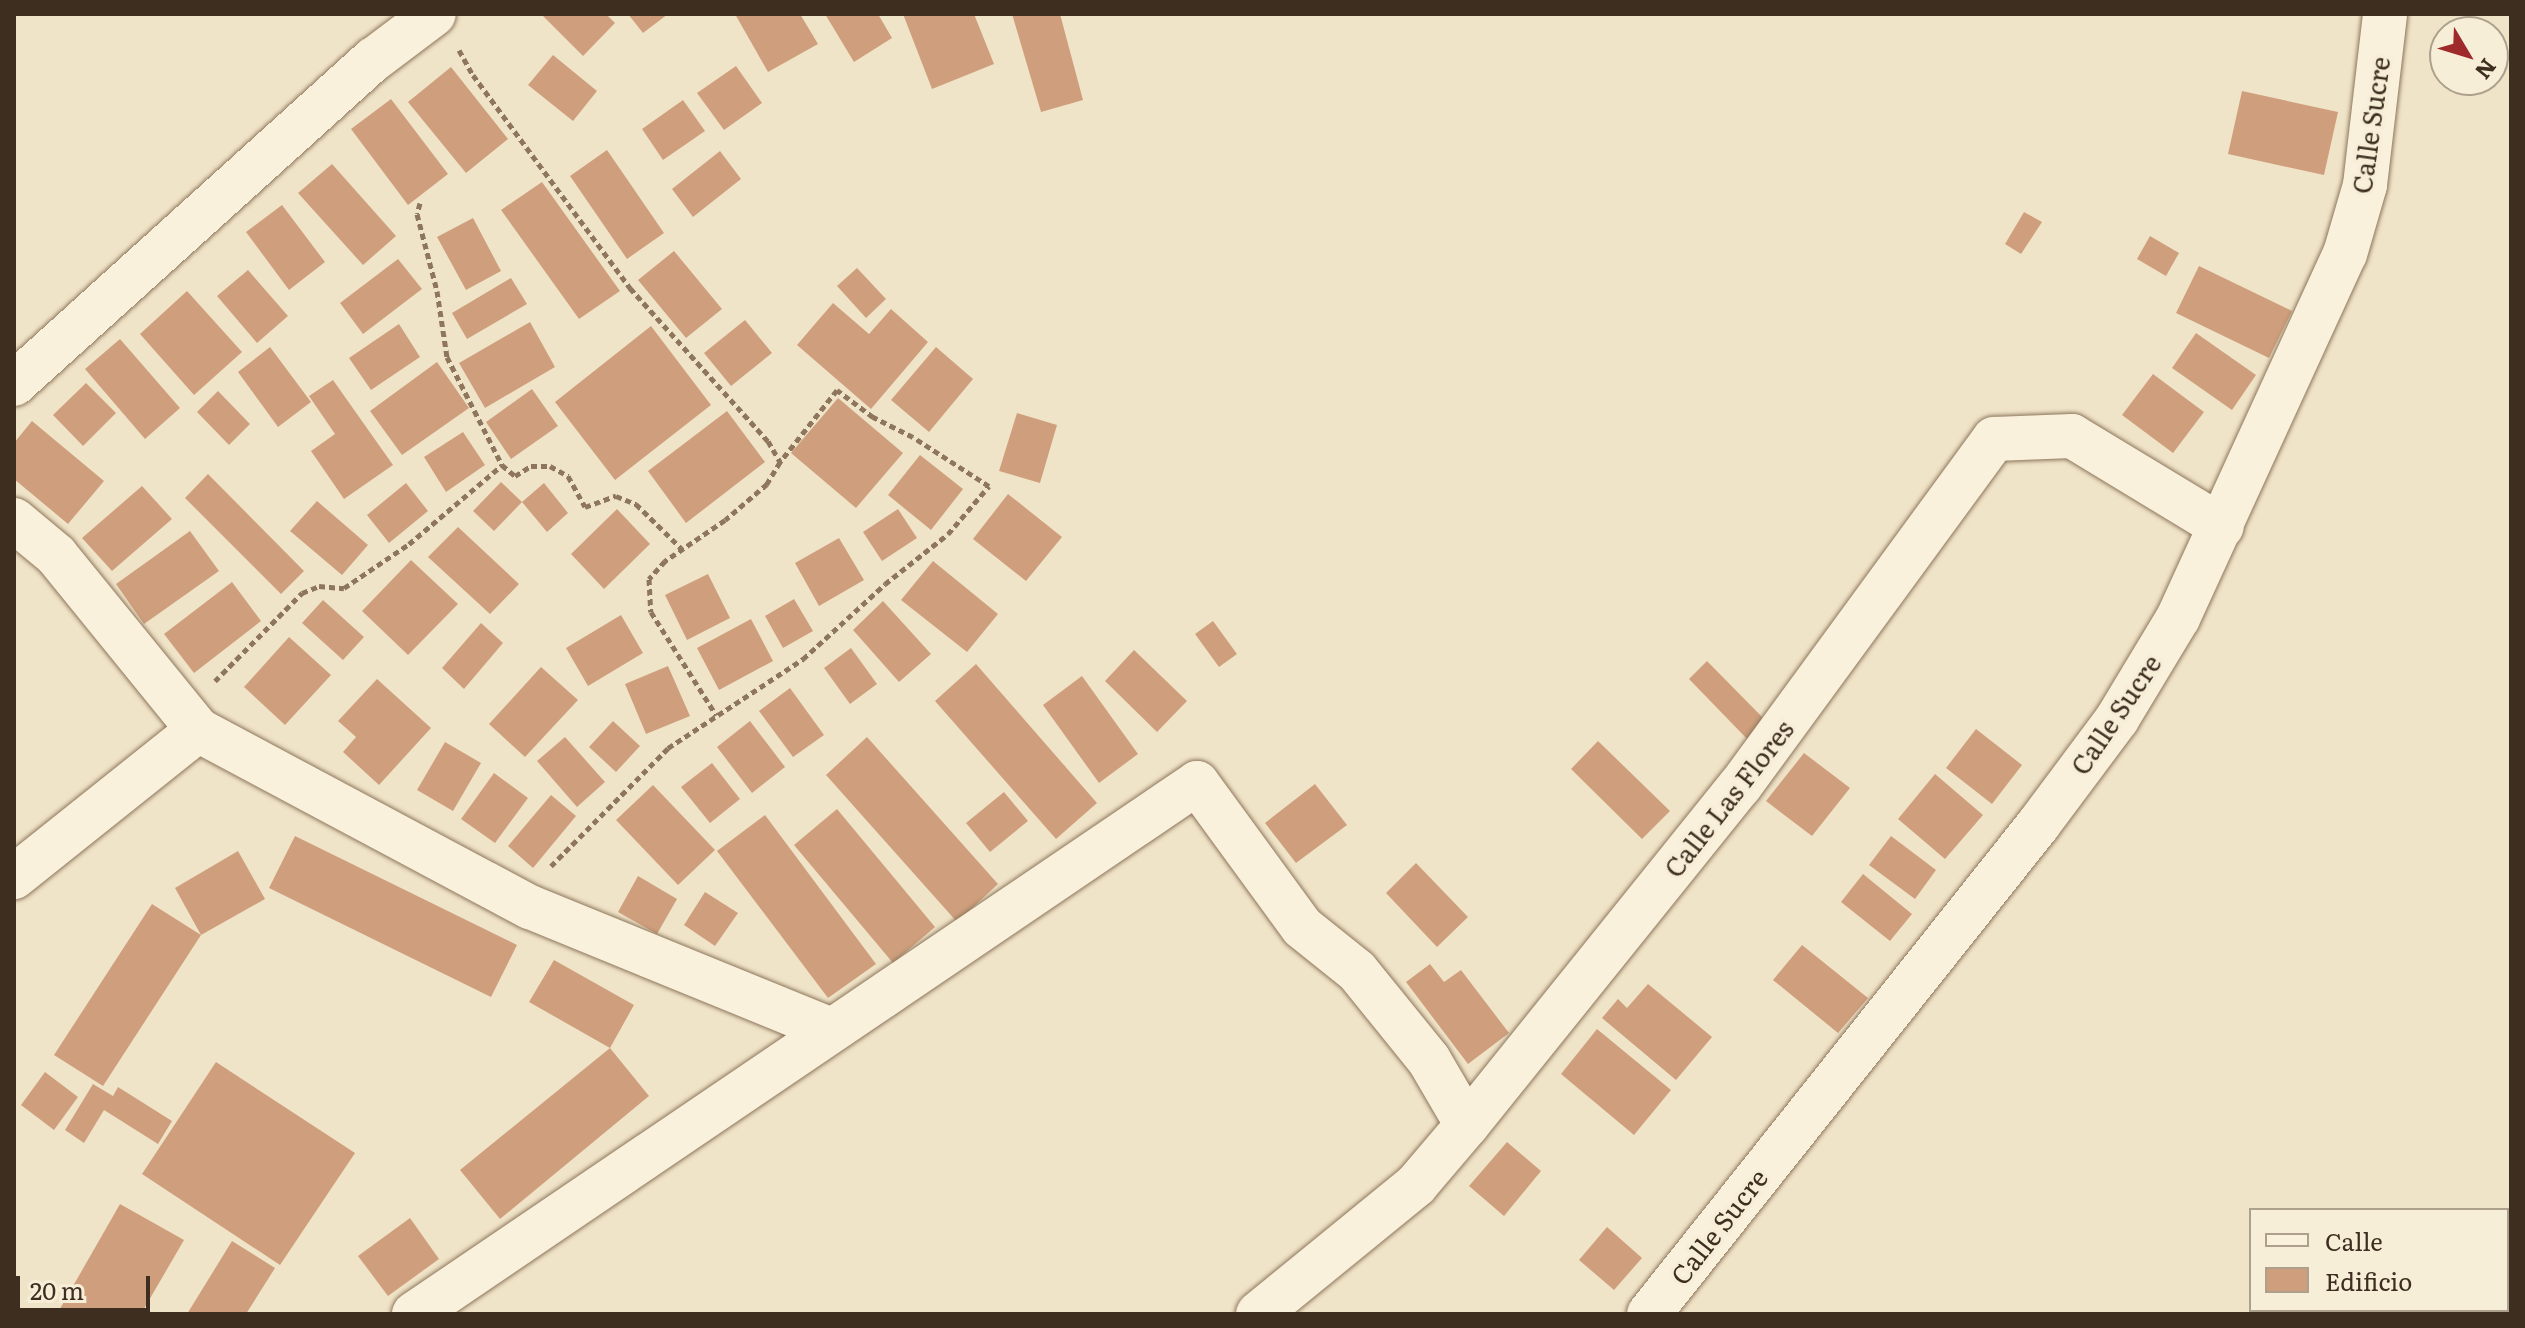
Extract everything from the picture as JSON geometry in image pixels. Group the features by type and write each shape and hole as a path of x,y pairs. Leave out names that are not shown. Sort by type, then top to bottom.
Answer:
{"street":[{"name":"Calle Sucre","path":"1649,1314 2117,719 2178,618 2345,254 2365,185 2385,14"},
{"path":"14,384 373,60 443,26"},
{"name":"Calle Las Flores","path":"1258,1314 1416,1185 1467,1125 1740,786 1994,439 2072,436 2222,527"},
{"path":"14,520 56,555 198,730 530,907 831,1030"},
{"path":"14,877 198,730"},
{"path":"414,1314 1197,783 1302,927 1357,971 1429,1060 1467,1125"}],"path":[{"path":"443,26 473,75 630,288 768,441 780,462"},
{"path":"420,203 417,214 437,291 447,357 502,465 515,476 531,466 550,466 568,476 585,507 616,496 636,504 682,549"},
{"path":"530,907 553,863 668,748 803,659 862,604 948,534 989,486 913,437 873,417 837,390 780,462 767,484 725,520 682,549 649,579 651,612 716,715"},
{"path":"198,730 206,696 220,674 251,647 302,593 319,586 344,588 409,544 502,465"}],"building":[{"path":"541,14 606,14 615,23 583,56"},
{"path":"628,14 668,14 643,33"},
{"path":"735,14 800,14 818,44 768,72"},
{"path":"825,14 878,14 892,38 854,62"},
{"path":"903,14 974,14 994,64 932,89"},
{"path":"1012,14 1060,14 1083,100 1041,112"},
{"path":"553,55 597,91 573,121 528,85"},
{"path":"736,66 762,103 724,130 697,93"},
{"path":"451,67 508,139 466,173 408,102"},
{"path":"2242,91 2338,112 2324,175 2228,154"},
{"path":"391,99 448,174 408,205 351,129"},
{"path":"683,100 705,131 663,160 642,129"},
{"path":"607,150 664,233 627,259 570,176"},
{"path":"720,151 741,179 693,217 672,189"},
{"path":"332,164 396,236 363,265 298,193"},
{"path":"542,182 620,291 579,319 501,210"},
{"path":"282,205 325,262 289,290 246,232"},
{"path":"2024,212 2042,222 2021,254 2005,244"},
{"path":"473,218 501,271 466,290 437,237"},
{"path":"2150,236 2179,253 2166,276 2137,259"},
{"path":"674,251 722,309 686,338 638,280"},
{"path":"398,259 422,289 363,334 340,303"},
{"path":"2199,266 2292,311 2269,358 2176,313"},
{"path":"857,268 886,299 866,318 837,286"},
{"path":"248,270 288,316 257,343 217,296"},
{"path":"511,278 527,304 467,339 452,313"},
{"path":"187,291 242,352 194,395 140,334"},
{"path":"833,303 869,334 891,309 928,342 871,409 797,345"},
{"path":"745,320 772,353 731,386 704,353"},
{"path":"530,322 555,367 485,408 459,363"},
{"path":"399,324 420,357 371,390 349,358"},
{"path":"651,326 711,405 615,480 555,402"},
{"path":"2196,333 2256,375 2232,410 2172,368"},
{"path":"120,339 180,408 145,439 85,369"},
{"path":"270,347 311,402 278,427 238,372"},
{"path":"936,347 973,379 929,432 891,400"},
{"path":"437,362 469,408 402,455 370,411"},
{"path":"2153,374 2204,412 2173,453 2122,415"},
{"path":"333,380 393,465 344,499 311,451 335,434 309,396"},
{"path":"86,383 116,413 83,446 53,415"},
{"path":"532,389 558,426 511,459 486,422"},
{"path":"218,391 250,424 229,445 197,412"},
{"path":"838,398 903,453 856,508 791,453"},
{"path":"727,411 765,462 686,523 648,471"},
{"path":"1017,413 1057,425 1040,483 999,471"},
{"path":"32,421 104,481 68,524 14,479 14,443"},
{"path":"463,432 485,465 446,492 424,457"},
{"path":"920,455 963,489 931,530 888,495"},
{"path":"208,474 304,571 281,594 185,498"},
{"path":"501,482 522,502 494,531 473,511"},
{"path":"406,483 428,511 389,543 367,515"},
{"path":"544,483 568,513 547,532 522,502"},
{"path":"142,486 172,519 112,571 82,538"},
{"path":"1008,494 1062,537 1026,581 973,539"},
{"path":"317,501 368,545 342,575 290,531"},
{"path":"617,509 650,544 604,589 571,554"},
{"path":"898,509 917,538 882,561 863,532"},
{"path":"458,527 519,584 490,614 428,557"},
{"path":"190,531 219,571 144,624 116,584"},
{"path":"839,538 864,580 819,606 795,563"},
{"path":"411,560 458,604 408,655 362,611"},
{"path":"933,561 998,614 967,652 901,600"},
{"path":"708,574 730,618 687,640 665,595"},
{"path":"232,582 261,621 194,673 164,634"},
{"path":"794,599 813,631 783,648 765,616"},
{"path":"323,600 364,637 343,660 302,623"},
{"path":"883,601 931,654 899,682 853,630"},
{"path":"621,615 643,653 588,686 566,648"},
{"path":"751,619 773,661 719,690 697,648"},
{"path":"1213,621 1237,654 1219,667 1195,634"},
{"path":"481,623 503,643 464,689 442,668"},
{"path":"289,637 331,675 285,725 244,687"},
{"path":"851,648 877,684 850,704 824,668"},
{"path":"1134,650 1187,701 1157,732 1105,681"},
{"path":"1707,661 1769,724 1750,742 1689,679"},
{"path":"976,664 1097,803 1056,839 935,701"},
{"path":"668,666 690,716 646,734 625,684"},
{"path":"541,667 578,700 525,757 489,724"},
{"path":"1082,676 1138,754 1099,783 1043,705"},
{"path":"377,679 431,728 379,785 343,752 356,737 338,721"},
{"path":"790,688 824,735 793,757 759,711"},
{"path":"613,721 640,746 616,772 589,747"},
{"path":"750,721 785,767 752,793 717,747"},
{"path":"1976,729 2022,765 1992,804 1946,768"},
{"path":"565,737 605,782 577,807 537,761"},
{"path":"867,737 998,884 957,922 826,775"},
{"path":"1598,741 1670,811 1642,839 1571,769"},
{"path":"445,742 481,763 453,811 417,790"},
{"path":"1804,753 1850,788 1812,836 1766,801"},
{"path":"712,763 740,799 710,823 681,787"},
{"path":"494,773 528,798 495,843 461,819"},
{"path":"1935,774 1983,815 1945,859 1898,819"},
{"path":"1315,784 1347,825 1296,863 1265,823"},
{"path":"653,785 715,850 678,885 616,820"},
{"path":"1004,792 1028,821 990,852 966,823"},
{"path":"551,795 576,816 533,868 508,846"},
{"path":"837,809 935,927 893,963 794,845"},
{"path":"765,815 876,964 828,998 717,851"},
{"path":"295,836 517,945 491,997 269,888"},
{"path":"1891,836 1936,870 1915,899 1869,865"},
{"path":"238,851 265,899 201,935 175,888"},
{"path":"1416,863 1468,917 1437,947 1386,893"},
{"path":"1863,874 1912,914 1890,941 1841,902"},
{"path":"638,876 677,899 657,934 618,912"},
{"path":"705,892 738,913 715,946 684,925"},
{"path":"152,904 201,935 103,1086 54,1055"},
{"path":"1802,945 1868,998 1838,1033 1773,980"},
{"path":"554,960 634,1005 610,1048 529,1002"},
{"path":"1430,964 1444,982 1461,970 1509,1033 1468,1064 1406,982"},
{"path":"1648,984 1712,1037 1676,1080 1602,1018 1618,999 1627,1008"},
{"path":"1597,1029 1671,1090 1634,1135 1561,1074"},
{"path":"610,1048 649,1096 500,1219 460,1170"},
{"path":"216,1062 355,1153 280,1265 142,1174"},
{"path":"45,1072 78,1097 54,1130 21,1105"},
{"path":"93,1084 113,1096 118,1087 172,1121 158,1144 104,1110 84,1143 65,1130"},
{"path":"1507,1142 1541,1171 1504,1216 1469,1186"},
{"path":"120,1204 184,1240 141,1314 57,1314"},
{"path":"410,1218 439,1259 388,1296 358,1256"},
{"path":"1607,1227 1642,1258 1614,1290 1579,1260"},
{"path":"232,1241 275,1268 246,1314 187,1314"}]}
